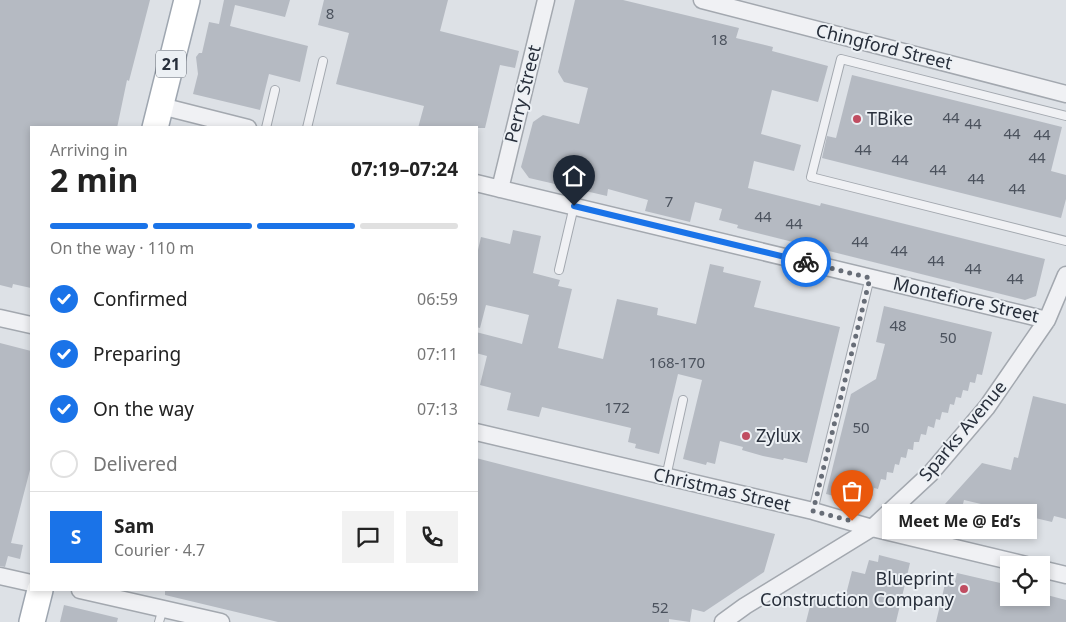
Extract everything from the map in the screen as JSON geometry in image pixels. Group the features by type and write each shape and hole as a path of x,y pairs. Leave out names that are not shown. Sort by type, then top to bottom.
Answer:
{"main road":[{"name":"21","path":"158,117 188,0"},
{"path":"32,622 40,591"}],"street":[{"name":"Perry Street","path":"500,189 546,0"},
{"name":"Chingford Street","path":"702,0 1066,94"},
{"path":"158,117 232,126"},
{"name":"Montefiore Street","path":"478,184 1047,320"},
{"name":"Sparks Avenue","path":"723,622 744,606 872,528 930,474 987,407 1047,320 1066,275"},
{"path":"0,318 30,325"},
{"name":"Christmas Street","path":"478,432 813,511 872,528 1000,559"},
{"path":"1050,571 1066,575"},
{"path":"0,576 30,583"},
{"path":"83,591 161,615 221,622"}],"lane":[{"path":"1066,116 841,59 811,177 1066,241"},
{"path":"308,126 324,61"},
{"path":"266,126 275,90"},
{"path":"559,270 574,206"},
{"path":"813,511 870,278"},
{"path":"666,477 683,400"}],"building":[{"path":"0,0 150,0 129,81 127,80 117,126 30,126 30,288 13,284 12,288 0,285"},
{"path":"224,0 290,0 285,17 235,5 230,26 308,46 300,82 269,74 260,110 193,94 198,74 196,57 199,53 202,53 209,22 219,24"},
{"path":"324,0 448,0 440,31 519,51 515,68 500,65 485,128 478,128 478,126 419,126 424,106 336,84 349,33 318,25"},
{"path":"575,0 623,0 739,28 736,38 773,47 772,51 828,66 818,102 772,90 761,134 801,145 794,171 754,161 748,188 820,206 821,203 1045,259 1036,296 1025,300 737,228 738,225 719,220 722,209 695,202 690,222 645,211 648,200 608,189 607,196 529,178 521,167 533,122 543,115 579,124 588,88 564,82 558,72"},
{"path":"852,75 1062,127 1051,171 1066,175 1066,199 1061,218 822,158 827,136 836,138"},
{"path":"513,230 541,236 533,273 560,280 558,286 572,289 558,348 603,359 617,299 658,308 657,315 696,324 710,264 724,267 723,272 761,281 754,307 840,327 807,463 763,456 742,450 743,447 720,441 715,464 707,462 706,465 683,459 702,380 678,374 659,454 635,448 636,444 628,442 631,428 542,407 539,417 507,410 511,393 480,385 487,356 478,354 478,333 522,344 529,315 486,305 480,328 478,328 478,250 481,237 510,244"},
{"path":"884,306 992,332 982,375 977,374 975,383 970,382 968,391 963,390 961,398 956,397 954,405 950,404 948,413 942,412 940,420 936,419 934,428 928,426 926,435 921,434 919,442 914,442 913,450 908,449 906,458 901,457 899,465 895,464 893,473 887,472 886,480 881,479 878,489 874,488 872,496 865,494 863,503 826,494 851,394 876,379 885,344 876,342"},
{"path":"0,343 30,351 30,470 11,543 23,545 20,559 8,556 5,567 0,566"},
{"path":"1033,396 1066,404 1066,519 1054,516 1052,522 1014,513 1013,518 1000,515 1002,509 964,500 962,508 945,504 982,463 1011,470 1014,457 1018,458"},
{"path":"478,459 775,534 764,572 704,612 692,609 690,622 669,619 669,622 278,622 165,595 165,591 478,591"},
{"path":"879,555 910,563 896,622 806,622 812,598 843,606 852,571 865,574 869,560 878,562"},
{"path":"957,573 1000,583 1000,606 1050,606 1050,596 1066,600 1066,622 936,622 945,584 954,586"},
{"path":"64,605 118,618 117,622 60,622"}],"way so far":[{"path":"806,262 870,278 813,511 852,521"}],"place":[{"name":"TBike","path":"857,119"},
{"name":"Zylux","path":"746,436"},
{"name":"Meet Me @ Ed’s","path":"852,521"},
{"name":"Blueprint Construction Company","path":"964,589"}],"route":[{"path":"574,206 806,262"}]}
